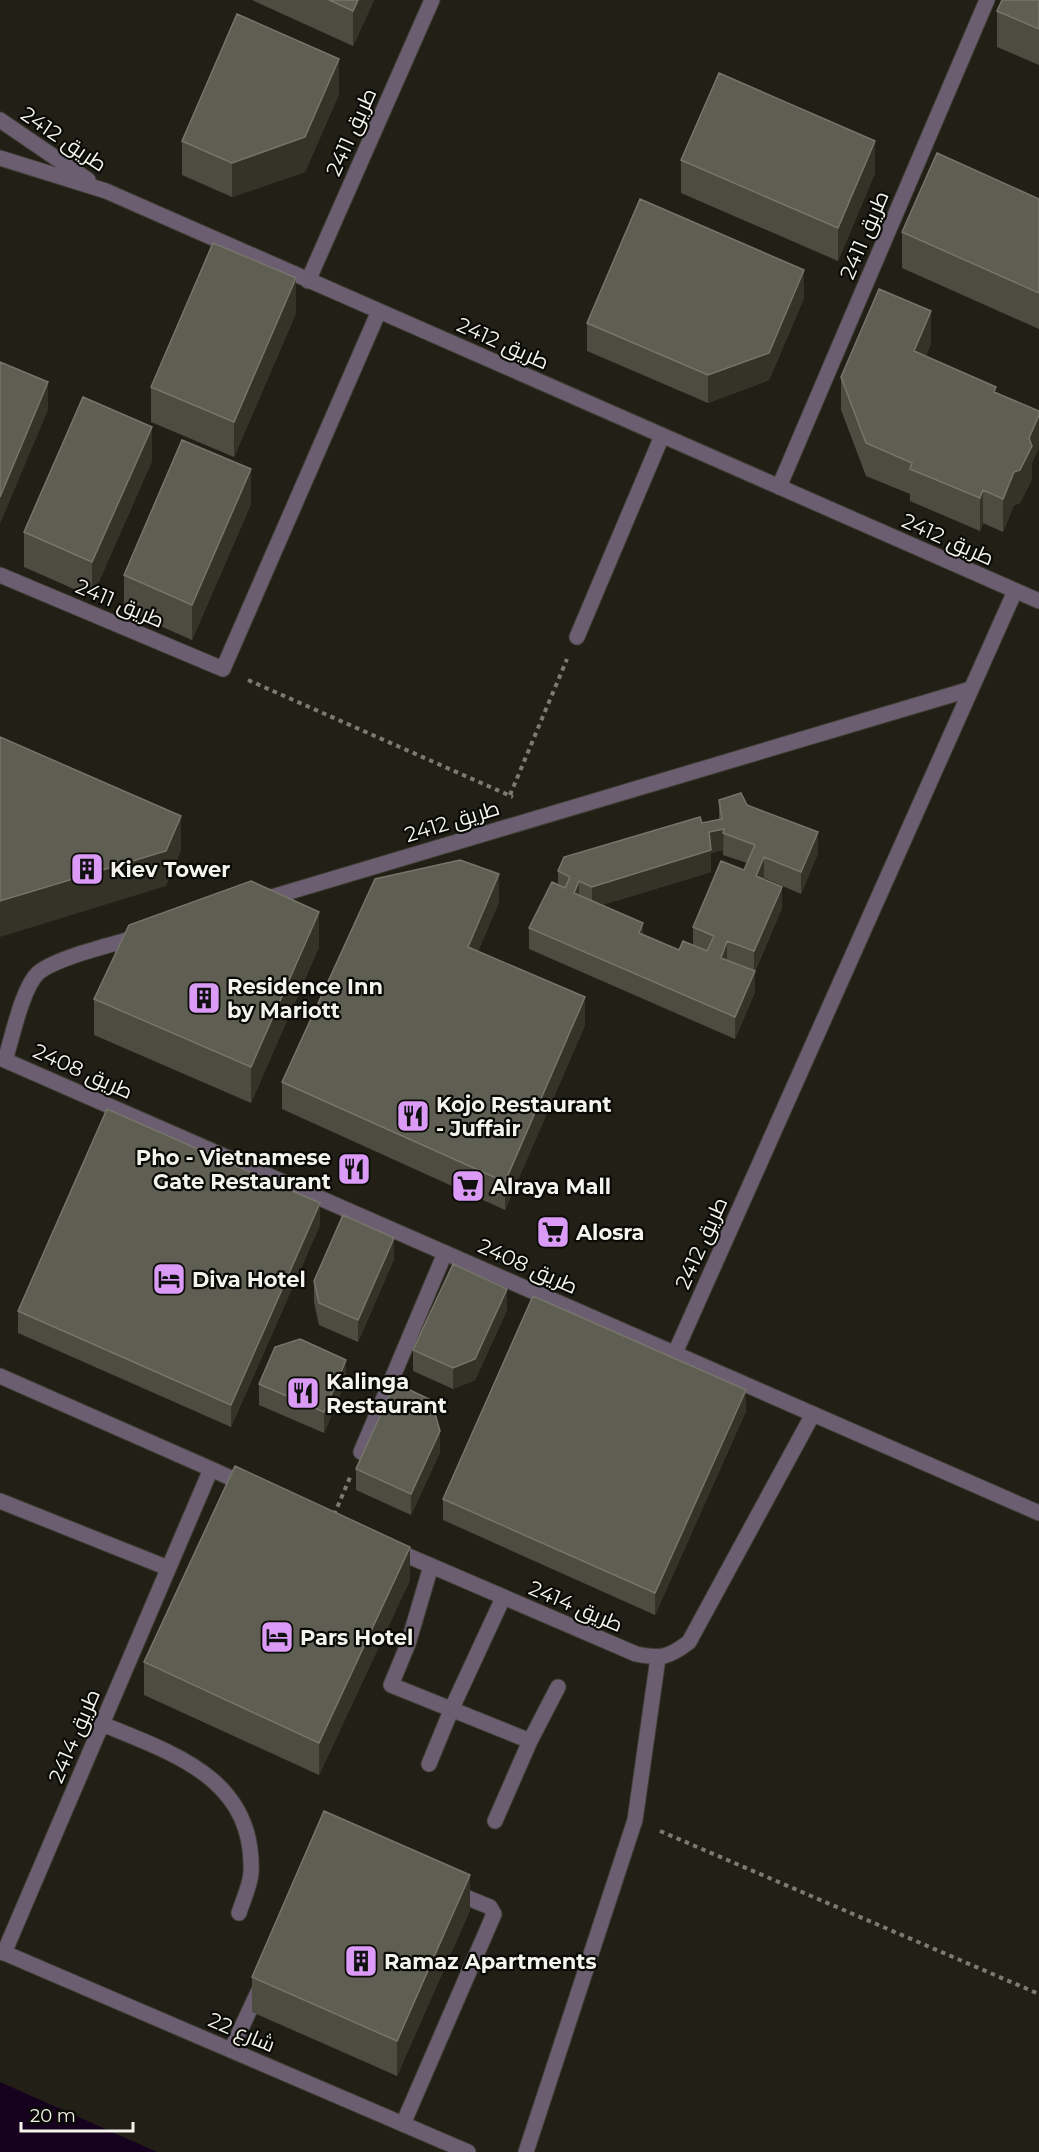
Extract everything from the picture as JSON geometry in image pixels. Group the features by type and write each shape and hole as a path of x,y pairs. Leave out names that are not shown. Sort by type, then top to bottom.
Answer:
{"street":[{"name":"طريق 2411","path":"308,281 432,0"},
{"name":"طريق 2411","path":"779,487 987,0"},
{"name":"طريق 2412","path":"0,120 106,191"},
{"name":"طريق 2412","path":"0,158 106,191 1039,601"},
{"path":"223,669 379,311"},
{"path":"577,636 662,436"},
{"name":"طريق 2411","path":"0,575 223,669"},
{"name":"طريق 2412","path":"675,1353 1015,591"},
{"name":"طريق 2412","path":"245,905 971,689"},
{"path":"3,1059 25,994 37,974 63,960 154,932"},
{"name":"طريق 2408","path":"3,1059 1039,1513"},
{"path":"361,1452 445,1253"},
{"path":"0,1376 265,1494"},
{"path":"526,2152 635,1820 658,1658 677,1651 689,1642 813,1414"},
{"name":"طريق 2414","path":"2,1952 211,1470"},
{"path":"0,1501 168,1568"},
{"name":"طريق 2414","path":"381,1544 636,1654 658,1658"},
{"path":"431,1566 408,1644 391,1685 530,1741"},
{"path":"429,1764 503,1598"},
{"path":"495,1821 530,1741 558,1687"},
{"path":"102,1724 148,1743 204,1772 232,1799 248,1835 251,1875 239,1913"},
{"path":"403,2124 494,1914 490,1907 435,1884"},
{"name":"شارع 22","path":"2,1952 468,2152"},
{"path":"231,2050 263,1981"}],"path":[{"path":"510,795 577,636"},
{"path":"223,669 552,813"},
{"path":"330,1522 361,1452"},
{"path":"635,1820 1039,1994"}],"shaded area":[{"path":"0,2082 157,2152 0,2152"}],"building":[{"path":"329,0 358,0 353,11"},
{"path":"1002,0 1039,0 1039,29 997,11"},
{"path":"237,14 339,59 305,137 232,163 182,141"},
{"path":"719,73 875,141 838,228 681,160"},
{"path":"937,153 1039,199 1039,293 902,232"},
{"path":"640,199 804,270 769,353 708,375 587,323"},
{"path":"213,243 296,278 234,422 151,387"},
{"path":"879,289 931,311 914,351 996,387 994,392 1039,411 1029,438 1032,446 1020,470 1014,472 1003,499 983,490 980,498 910,469 912,463 866,443 841,377"},
{"path":"0,362 48,382 0,497"},
{"path":"83,397 152,427 92,562 24,532"},
{"path":"182,440 251,469 192,605 124,575"},
{"name":"Kiev Tower","path":"0,737 181,816 166,851 0,901"},
{"path":"741,793 747,805 818,832 801,872 764,857 756,876 782,887 754,951 727,941 721,958 755,971 735,1017 529,928 552,882 565,888 570,877 558,871 564,857 700,817 702,823 722,819 719,800","holes":["724,829 723,833 755,845 744,870 721,861 693,927 714,936 707,951 683,941 679,950 639,933 643,923 574,893 579,881 592,887 711,850 709,832"]},
{"path":"460,860 499,874 468,947 585,997 505,1182 282,1082 375,879"},
{"name":"Residence Inn by Mariott","path":"251,881 319,912 251,1067 94,999 129,925"},
{"name":"Diva Hotel","path":"107,1109 320,1203 231,1405 18,1311"},
{"path":"343,1215 394,1238 358,1320 319,1303 314,1281"},
{"path":"453,1264 507,1289 475,1359 453,1368 413,1350"},
{"path":"533,1296 746,1390 655,1593 443,1499"},
{"path":"300,1339 346,1360 324,1412 259,1384 275,1347"},
{"path":"395,1383 431,1400 440,1431 411,1494 356,1469"},
{"name":"Pars Hotel","path":"235,1466 410,1547 319,1743 144,1662"},
{"name":"Ramaz Apartments","path":"324,1811 470,1875 397,2041 252,1977"}],"place":[{"name":"Kiev Tower","path":"87,869"},
{"name":"Residence Inn by Mariott","path":"204,998"},
{"name":"Kojo Restaurant - Juffair","path":"413,1116"},
{"name":"Pho - Vietnamese Gate Restaurant","path":"354,1169"},
{"name":"Alraya Mall","path":"468,1186"},
{"name":"Alosra","path":"553,1232"},
{"name":"Diva Hotel","path":"169,1279"},
{"name":"Kalinga Restaurant","path":"303,1393"},
{"name":"Pars Hotel","path":"277,1637"},
{"name":"Ramaz Apartments","path":"361,1961"}]}
